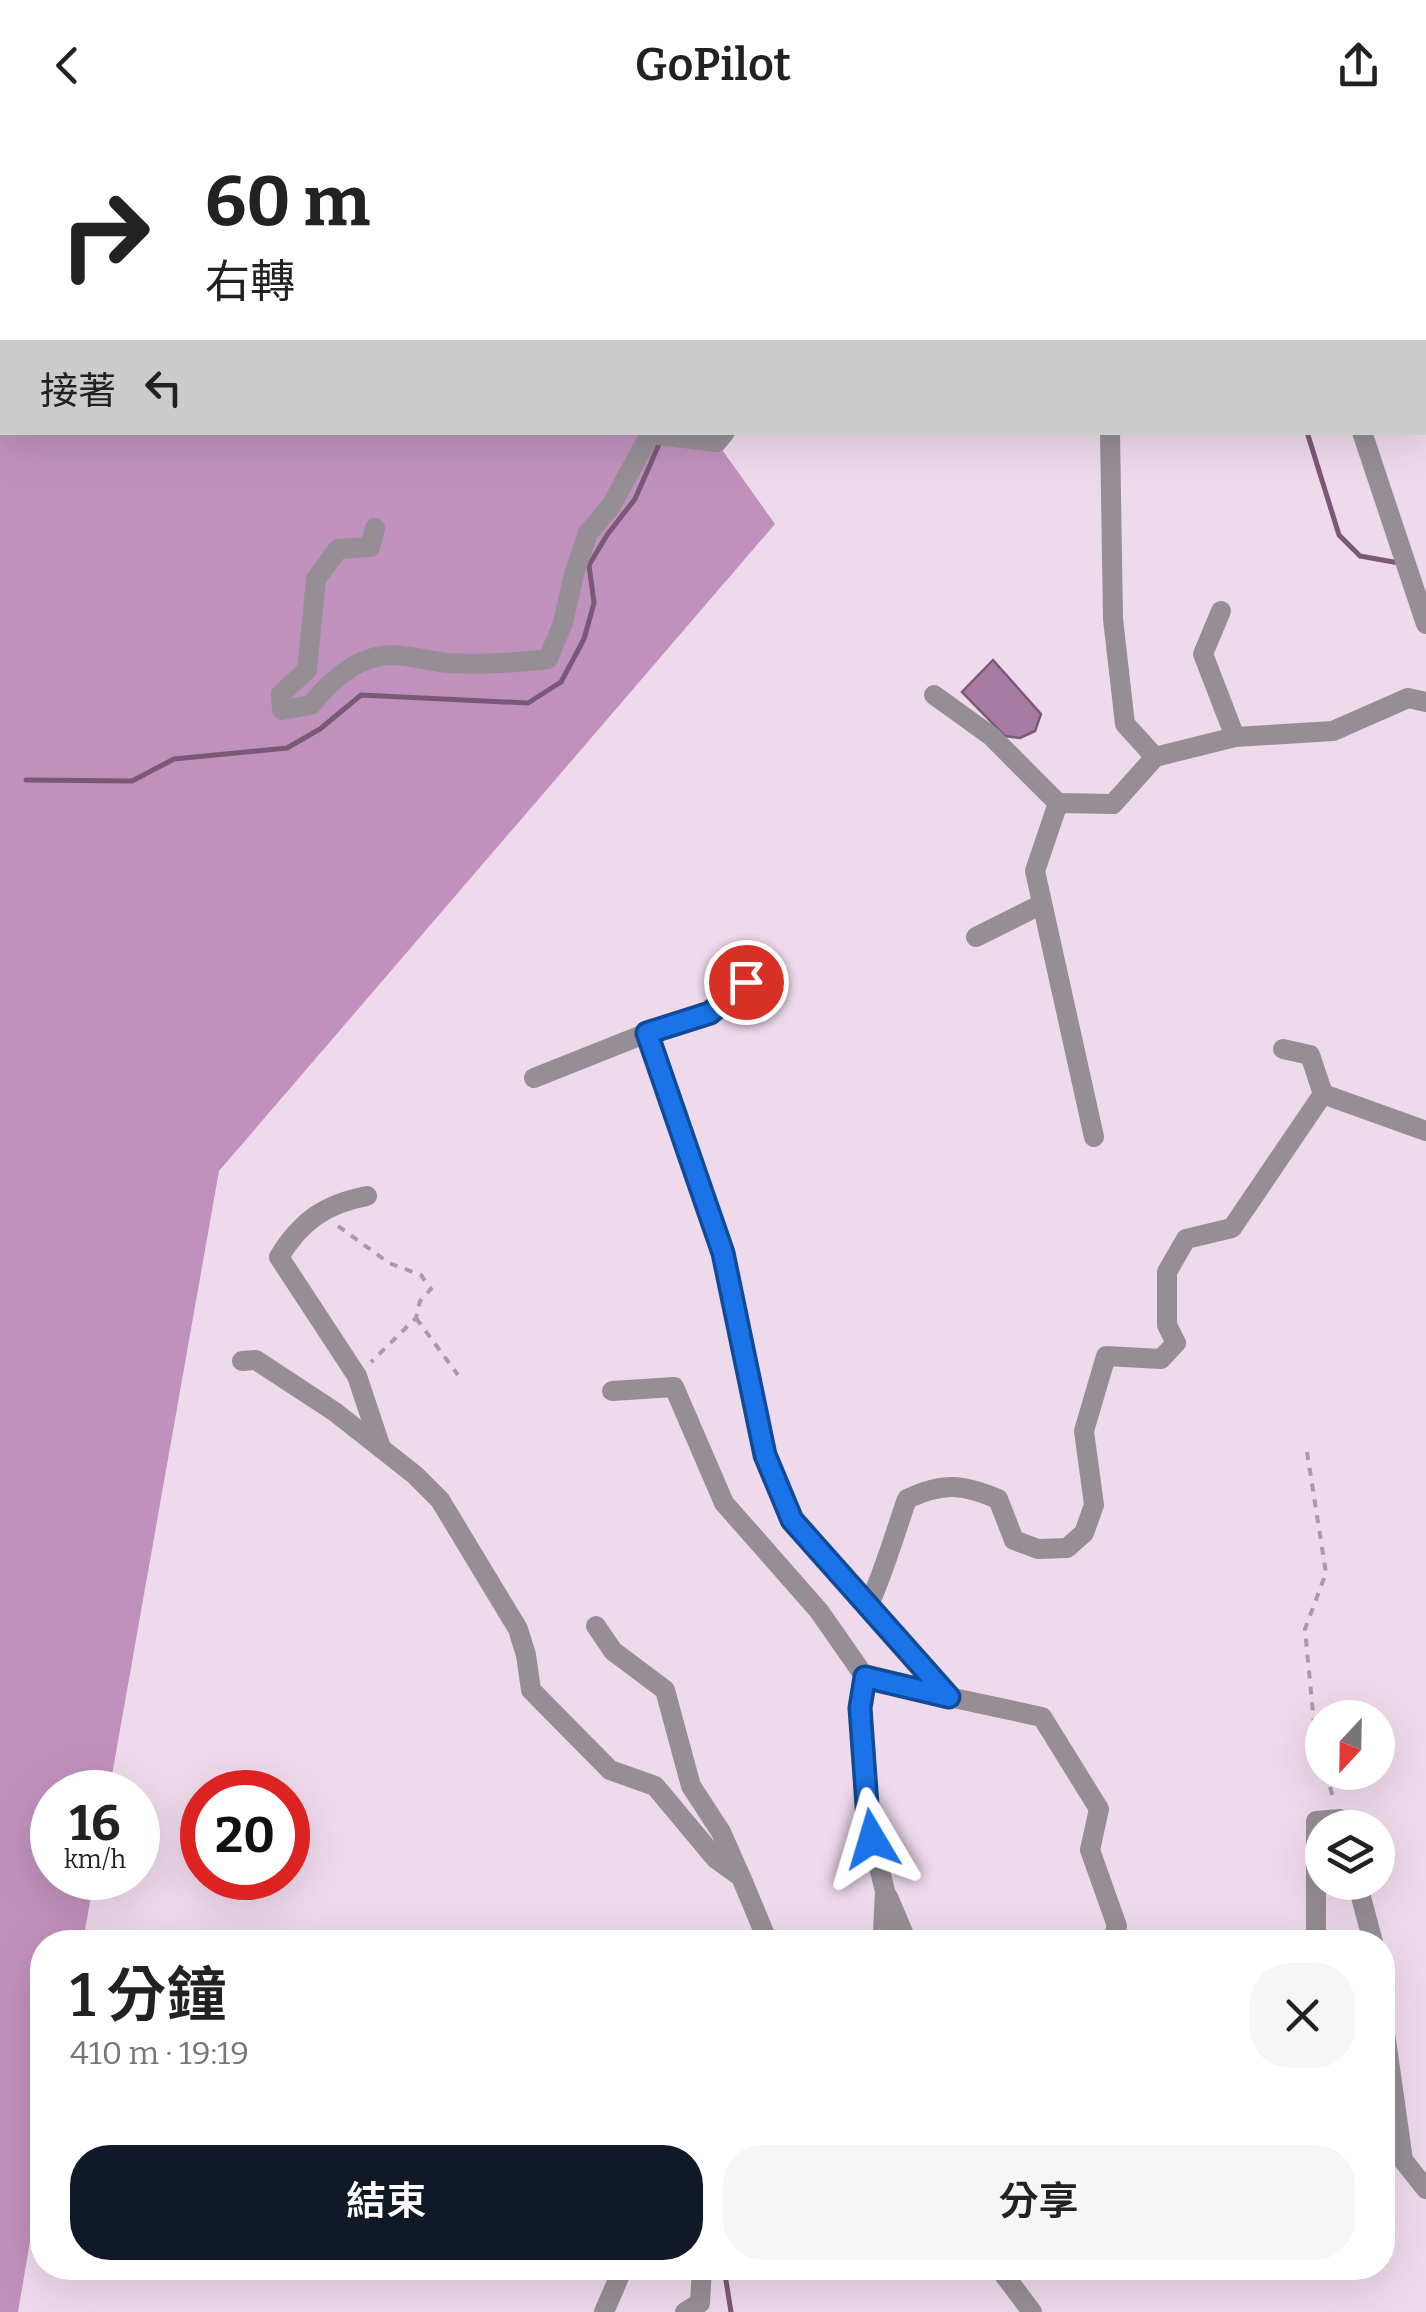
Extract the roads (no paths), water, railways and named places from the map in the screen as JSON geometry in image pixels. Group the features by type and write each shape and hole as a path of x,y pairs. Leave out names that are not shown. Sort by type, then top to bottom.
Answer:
{"street":[{"path":"374,528 370,547 338,550 316,579 307,670 281,694 282,710 311,706 334,678 360,663 390,655 448,663 503,664 548,659 563,623 588,533 611,506 649,435"},
{"path":"658,435 717,442 723,435"},
{"path":"1110,435 1113,620 1125,724 1155,757"},
{"path":"1363,435 1422,614"},
{"path":"1221,611 1203,654 1235,736"},
{"path":"934,695 991,736 1058,803 1113,804 1155,757 1235,736 1332,731 1408,698 1426,702"},
{"path":"1058,803 1035,871 1094,1137"},
{"path":"976,938 1042,904"},
{"path":"534,1078 647,1033 710,1013 746,982 757,963"},
{"path":"647,1033 723,1253 765,1455 792,1520 949,1697"},
{"path":"1283,1049 1310,1054 1323,1094"},
{"path":"868,1608 886,1568 907,1499 932,1488 970,1487 998,1499 1014,1540 1038,1549 1066,1548 1084,1533 1094,1504 1084,1431 1106,1356 1162,1359 1176,1344 1167,1324 1167,1272 1186,1240 1232,1228 1323,1094"},
{"path":"1323,1094 1426,1131"},
{"path":"367,1196 343,1201 296,1230 279,1257 357,1376 382,1448"},
{"path":"242,1360 256,1360 335,1412 440,1500 518,1628 531,1690 610,1770 655,1786 716,1858 740,1876"},
{"path":"612,1392 674,1387 724,1503 819,1610 865,1677 1042,1717 1100,1809 1090,1850 1116,1930"},
{"path":"596,1626 613,1652 665,1690 691,1786 721,1832 763,1930"},
{"path":"865,1677 860,1708 868,1819 886,1891 902,1930"},
{"path":"883,1930 886,1891"},
{"path":"1316,1900 1316,1930"},
{"path":"1362,1900 1370,1930"},
{"path":"1395,2104 1403,2160 1426,2188"},
{"path":"604,2312 617,2280"},
{"path":"684,2312 700,2303 701,2280"},
{"path":"1008,2280 1032,2312"}],"waterway":[{"path":"1308,435 1339,535 1360,556 1399,563"},
{"path":"26,780 132,781 174,759 287,748 320,729 361,695 528,703 561,682 584,639 594,603 589,565 635,499 660,442"},
{"path":"726,2280 731,2312"}]}
